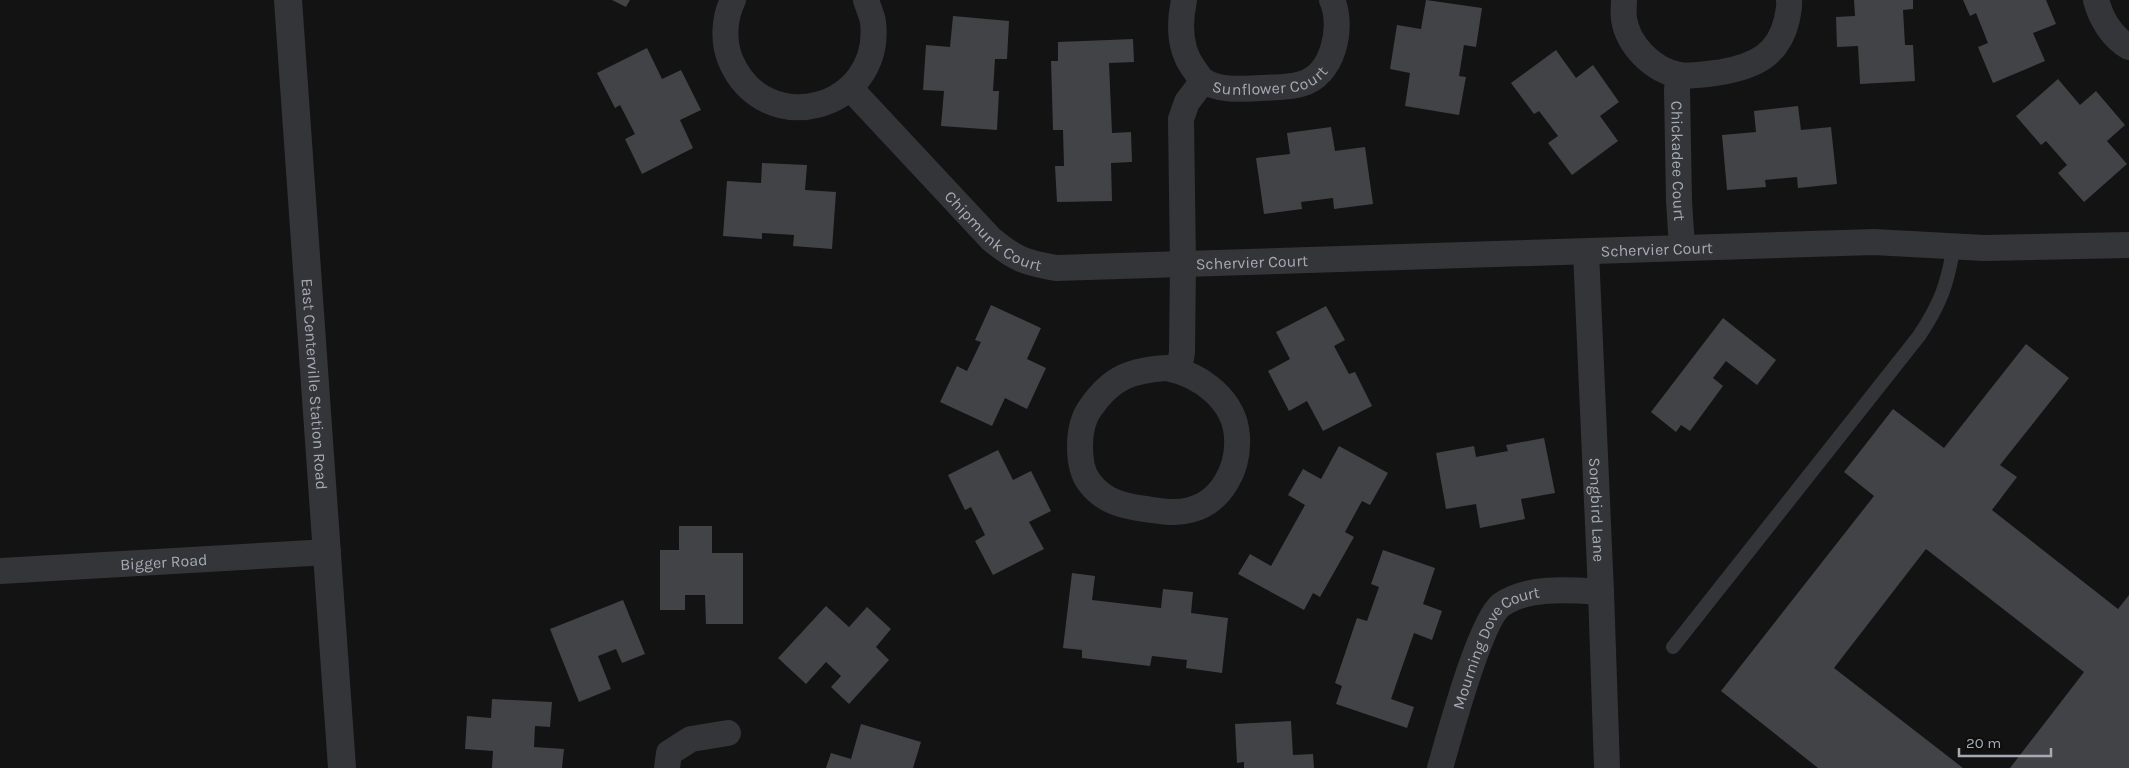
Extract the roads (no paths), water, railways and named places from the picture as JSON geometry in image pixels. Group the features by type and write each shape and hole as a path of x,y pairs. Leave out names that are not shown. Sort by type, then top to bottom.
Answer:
{"street":[{"name":"East Centerville Station Road","path":"288,0 342,768"},
{"path":"733,0 725,28 727,51 735,71 749,88 767,101 789,107 810,107 832,101 850,88 865,69 873,45 873,20 866,0"},
{"name":"Sunflower Court","path":"1184,0 1180,20 1182,42 1189,63 1203,80 1221,88 1250,89 1302,84 1322,71 1332,51 1337,29 1335,6 1332,0"},
{"path":"1624,0 1624,18 1628,35 1639,51 1661,69 1679,75 1706,74 1746,68 1754,64 1777,44 1785,26 1789,0"},
{"path":"2096,0 2099,12 2111,31 2129,47"},
{"name":"Chickadee Court","path":"1679,75 1677,98 1682,247"},
{"name":"Sunflower Court","path":"1178,370 1182,352 1184,264 1181,119 1187,102 1203,80"},
{"name":"Chipmunk Court","path":"850,88 991,239 1009,254 1030,264 1056,268 1184,264"},
{"name":"Schervier Court","path":"1184,264 1874,242 1984,248 2129,245"},
{"name":"Songbird Lane","path":"1586,252 1607,768"},
{"path":"1167,368 1178,370 1214,388 1228,408 1237,431 1238,452 1232,473 1220,491 1204,504 1190,510 1166,512 1121,506 1102,496 1088,481 1080,459 1080,429 1088,411 1103,390 1119,379 1142,370 1167,368"},
{"name":"Bigger Road","path":"0,571 328,552"},
{"name":"Mourning Dove Court","path":"1440,768 1466,684 1489,619 1501,605 1525,595 1556,590 1601,592"},
{"path":"667,768 669,753 691,739 728,733"}],"lane":[{"path":"1673,647 1920,336 1938,307 1949,277 1954,246"}]}
